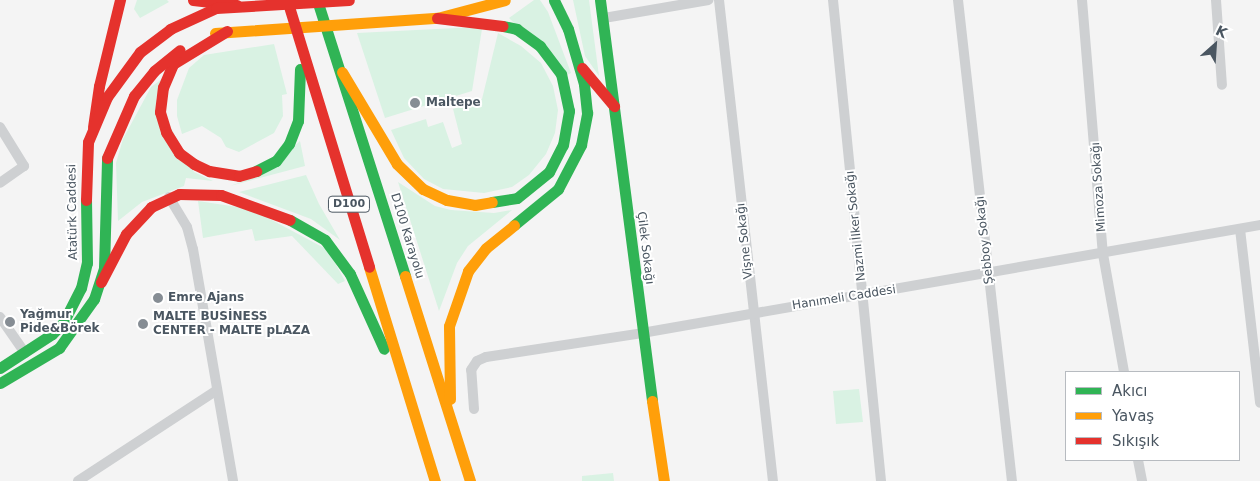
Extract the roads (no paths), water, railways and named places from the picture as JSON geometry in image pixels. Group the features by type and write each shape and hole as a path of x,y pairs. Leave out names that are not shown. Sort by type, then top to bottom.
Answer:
{"main road":[{"path":"93,127 99,86 120,0"},
{"path":"193,0 237,5 349,0"},
{"name":"D100","path":"287,0 435,481"},
{"name":"D100 Karayolu","path":"316,0 342,72 470,481"},
{"path":"101,282 104,268 107,156 126,110 144,83 168,59 192,43 227,31 385,23 437,18 505,0"},
{"path":"452,422 448,352 455,301 477,258 552,195 571,168 581,145 587,112 581,67 568,29 554,0"},
{"path":"568,0 568,29"},
{"name":"Çilek Sokağı","path":"600,0 604,18 642,333 664,481"},
{"name":"Atatürk Caddesi","path":"0,368 25,353 62,323 86,275 85,175 93,127 117,80 148,45 196,16 237,5"},
{"path":"342,72 397,164 423,189 447,200 475,205 517,198 548,172 563,145 569,111 561,74 540,46 517,29 489,22 437,18"},
{"path":"227,31 191,48 173,64 163,87 160,112 166,132 180,153 209,171 229,176 261,170 276,161 289,144 300,111 299,42"},
{"path":"581,67 614,106"},
{"path":"0,383 59,348 84,316 101,282 136,222 151,207 169,197 208,193 246,202 291,220 324,240 347,269 413,408"}],"street":[{"path":"604,18 708,0"},
{"name":"Vişne Sokağı","path":"720,0 773,481"},
{"name":"Nazmi İlker Sokağı","path":"833,0 864,294 881,481"},
{"name":"Şebboy Sokağı","path":"958,0 1012,481"},
{"name":"Mimoza Sokağı","path":"1082,0 1104,254 1124,371"},
{"path":"1216,0 1222,85"},
{"path":"0,127 24,166 0,183"},
{"path":"169,197 187,227 193,249 233,481"},
{"name":"Hanımeli Caddesi","path":"474,409 471,370 482,358 989,274 1260,225"},
{"path":"1240,229 1260,403"},
{"path":"0,317 25,353"},
{"path":"78,481 217,390"},
{"path":"1138,461 1142,481"}],"place":[{"name":"Maltepe","path":"415,103"},
{"name":"Emre Ajans","path":"158,298"},
{"name":"Yağmur Pide&Börek","path":"10,322"},
{"name":"MALTE BUSİNESS CENTER - MALTE pLAZA","path":"143,324"}]}
